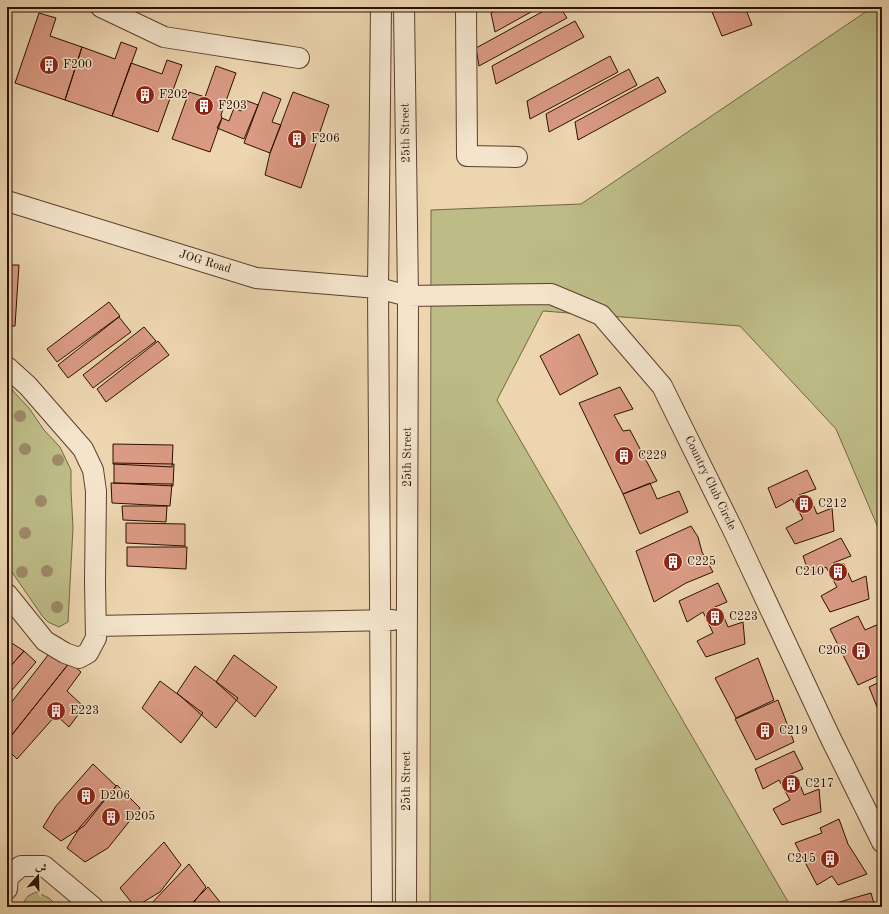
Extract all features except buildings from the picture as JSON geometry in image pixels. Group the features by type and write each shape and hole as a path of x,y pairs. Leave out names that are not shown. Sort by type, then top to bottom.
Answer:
{"street":[{"path":"101,7 164,36 299,58"},
{"name":"25th Street","path":"381,7 378,288 382,907"},
{"name":"25th Street","path":"404,7 408,296 406,907"},
{"path":"466,7 467,156 517,157"},
{"name":"JOG Road","path":"7,201 256,278 378,288 408,296"},
{"name":"Country Club Circle","path":"408,296 551,294 601,315 662,386 734,532 830,737 882,842"},
{"path":"7,366 28,386 83,449 93,470 96,491 96,638 88,653 79,658 64,654 45,641 7,594"},
{"path":"96,626 380,620 407,621"},
{"path":"7,889 8,877 21,866 44,866 93,907"}],"shaded area":[{"path":"873,7 882,7 882,537 836,429 740,326 543,311 497,400 791,907 430,907 431,210 581,204"},
{"path":"7,382 29,408 44,430 60,447 71,470 73,528 68,622 59,627 48,622 43,617 7,565"},
{"path":"36,892 49,898 58,907 23,907 22,904 28,896"}],"place":[{"name":"F200","path":"49,65"},
{"name":"F202","path":"145,95"},
{"name":"F203","path":"204,106"},
{"name":"F206","path":"297,139"},
{"name":"C229","path":"624,456"},
{"name":"C212","path":"804,504"},
{"name":"C225","path":"673,562"},
{"name":"C210","path":"838,572"},
{"name":"C223","path":"715,617"},
{"name":"C208","path":"861,651"},
{"name":"E223","path":"56,711"},
{"name":"C219","path":"765,731"},
{"name":"C217","path":"791,784"},
{"name":"D206","path":"86,796"},
{"name":"D205","path":"111,817"},
{"name":"C215","path":"830,859"}]}
